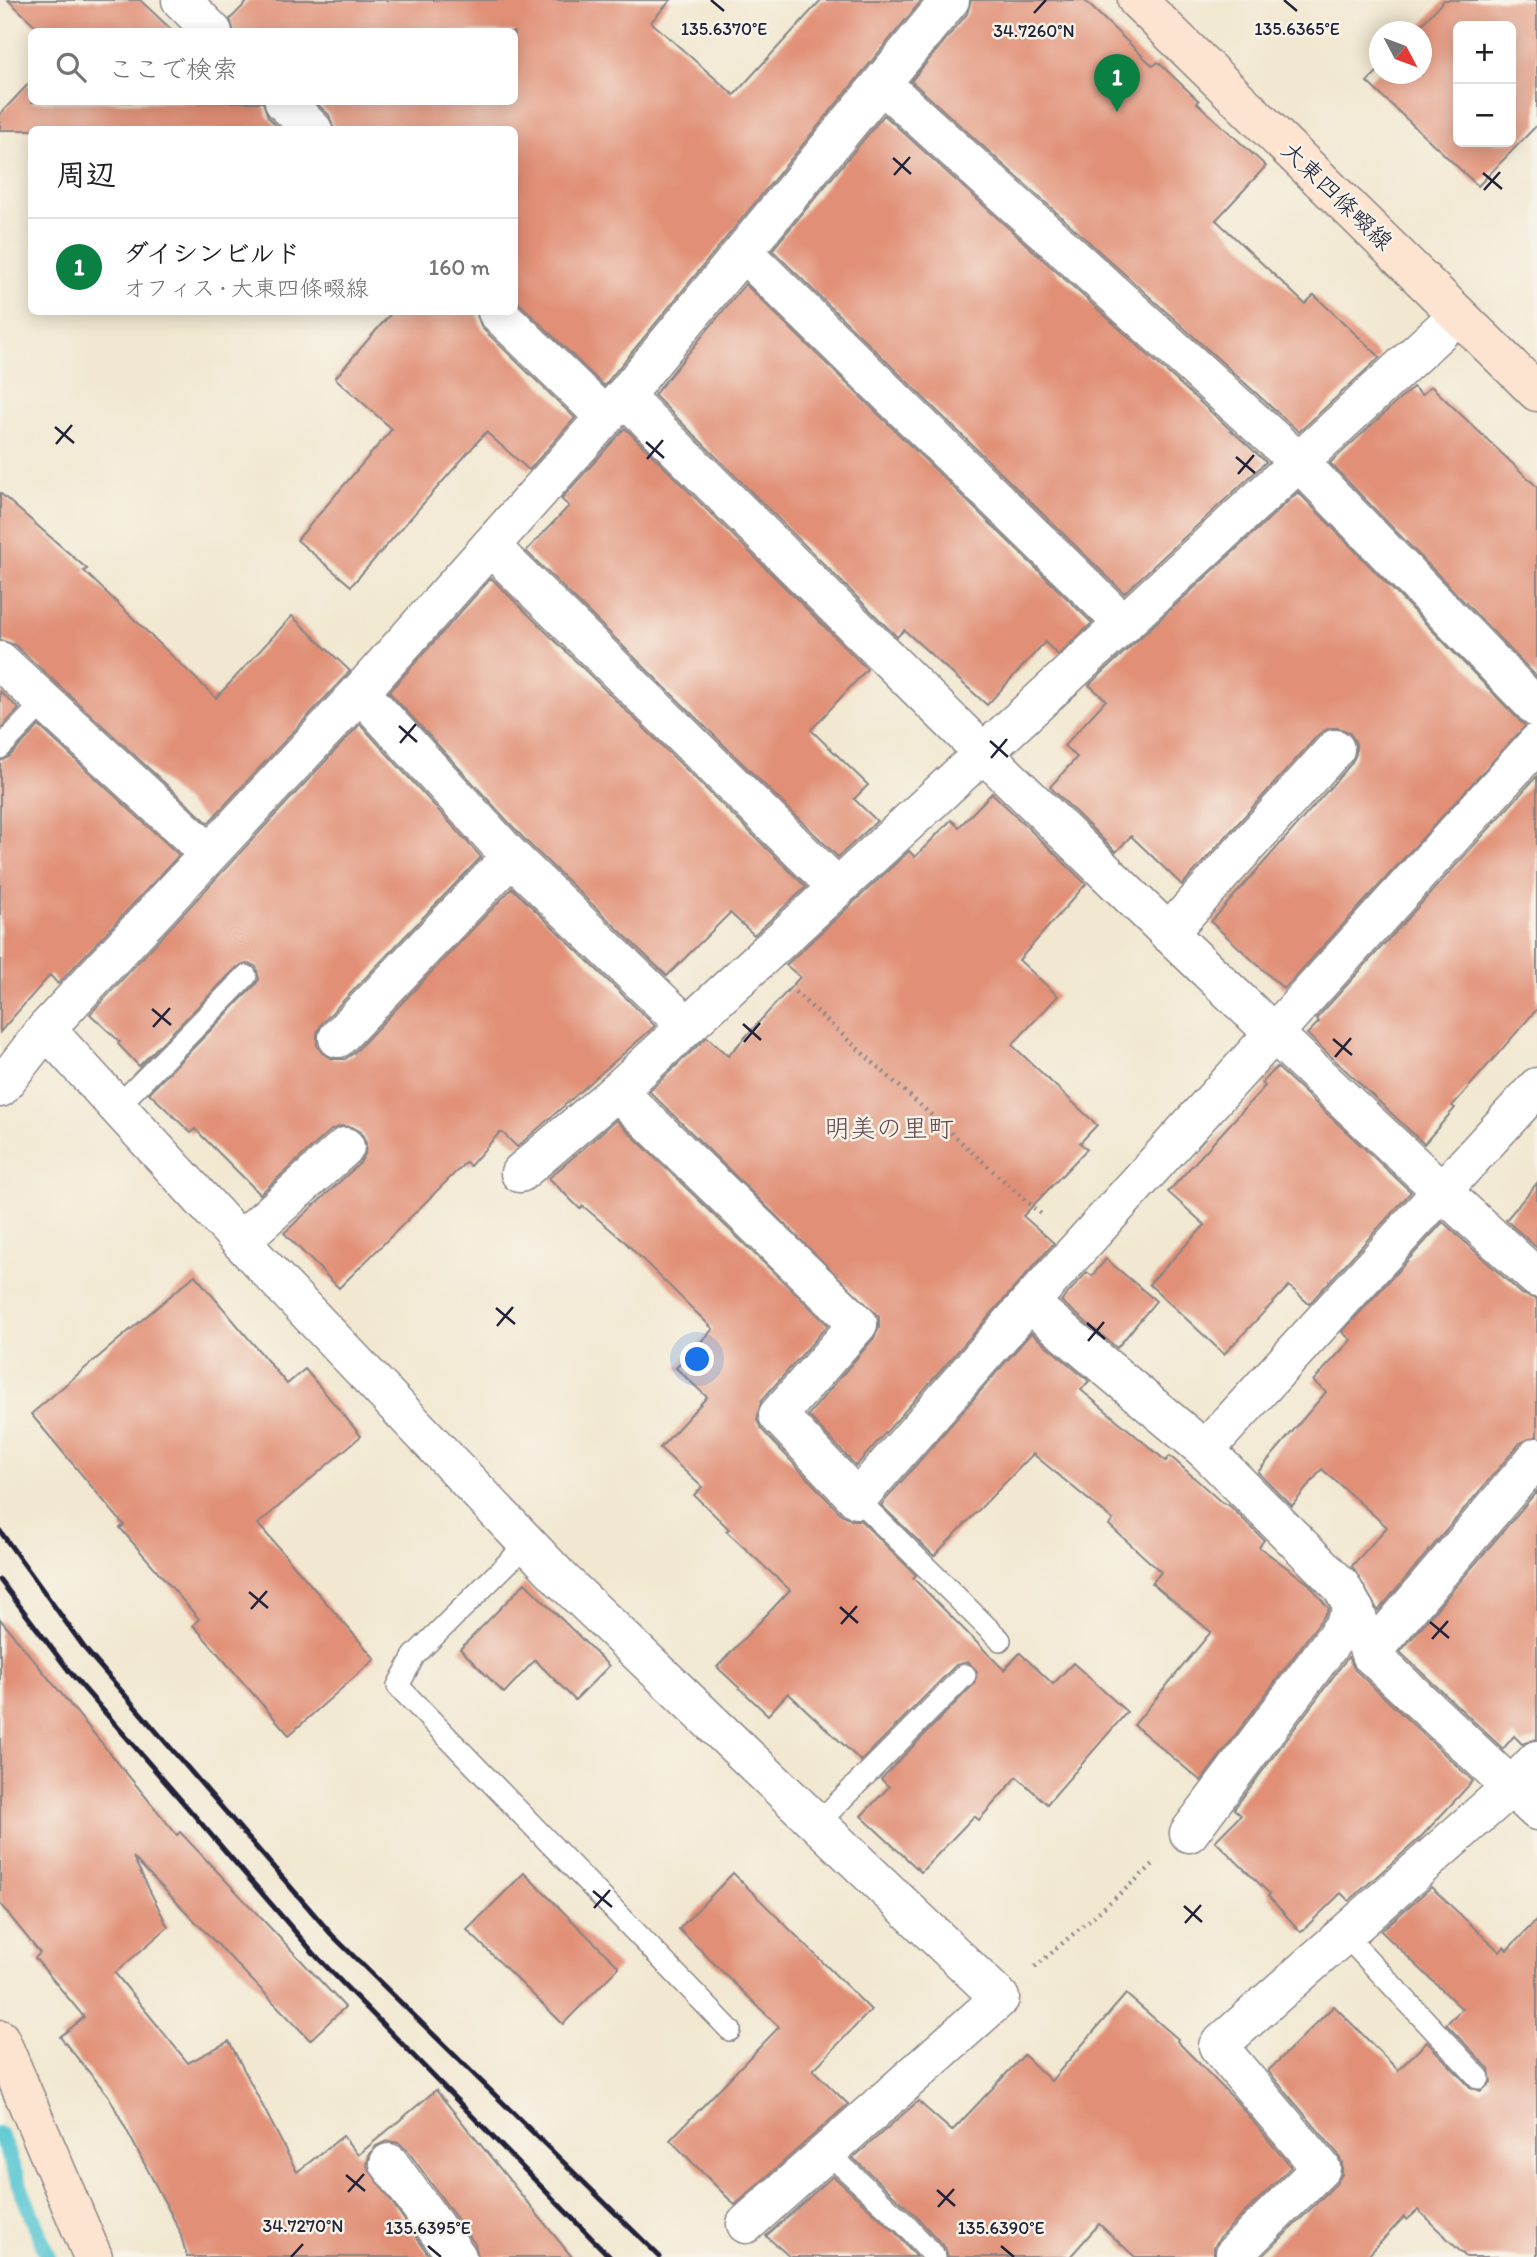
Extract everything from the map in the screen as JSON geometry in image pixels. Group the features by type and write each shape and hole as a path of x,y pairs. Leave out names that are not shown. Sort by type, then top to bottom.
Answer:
{"main road":[{"name":"大東四條畷線","path":"1137,0 1537,392"},
{"path":"0,2039 83,2256"}],"street":[{"path":"181,0 209,28"},
{"path":"0,1088 46,1029 360,692 491,546 743,252 950,0"},
{"path":"882,83 1300,463 1537,708"},
{"path":"287,105 309,126"},
{"path":"743,252 1124,624"},
{"path":"502,315 613,405 1273,1034 1537,1278"},
{"path":"520,1173 617,1091 685,1024 760,960 836,886 983,756 1458,315"},
{"path":"491,546 836,886"},
{"path":"0,662 209,853"},
{"path":"360,692 511,858 685,1024"},
{"path":"617,1091 858,1324 778,1415 857,1499 1029,1303 1080,1250 1537,743"},
{"path":"1168,933 1335,749"},
{"path":"338,1038 511,858"},
{"path":"46,1029 240,1241 527,1544 816,1825 1000,1998 746,2224"},
{"path":"1205,1450 1537,1087"},
{"path":"240,1241 345,1147"},
{"path":"1029,1303 1205,1450 1340,1586 1355,1611 1370,1654 1524,1799"},
{"path":"1370,1654 1537,1457"},
{"path":"1189,1833 1355,1611"},
{"path":"1235,2253 1321,2168 1218,2046 1345,1934 1524,1799 1537,1760"},
{"path":"389,2163 457,2257"}],"lane":[{"path":"0,748 44,702"},
{"path":"117,1107 246,976"},
{"path":"857,1499 1000,1640"},
{"path":"527,1544 414,1656 398,1686 730,2030"},
{"path":"816,1825 965,1675"},
{"path":"1345,1934 1479,2078"},
{"path":"828,2153 904,2223 935,2257"}],"path":[{"path":"760,960 1080,1250"},
{"path":"1000,1998 1189,1833"}],"building":[{"path":"8,0 140,0 170,28 38,28"},
{"path":"249,0 671,0 651,22 734,95 821,0 922,0 604,386 518,302 518,126 333,126 329,115 318,105 518,105 518,28 233,28 230,19"},
{"path":"971,0 1084,0 1153,66 1158,62 1199,101 1197,103 1266,166 1216,220 1305,304 1314,295 1380,357 1299,432 911,81 967,14"},
{"path":"1444,0 1537,0 1537,125 1516,147 1516,21 1453,21 1453,147 1516,147 1478,186 1369,84 1432,84 1432,21 1425,21"},
{"path":"28,84 28,105 264,105 268,117 277,126 28,126 28,130 0,130 0,114"},
{"path":"884,115 1266,462 1124,593 772,250"},
{"path":"745,284 1092,623 1058,655 1045,642 987,705 904,630 897,637 654,395"},
{"path":"389,315 477,315 482,328 575,418 529,470 486,432 351,586 297,540 392,429 335,378"},
{"path":"1431,386 1537,487 1537,677 1330,463 1413,387 1422,395"},
{"path":"625,428 867,669 811,730 868,785 854,799 877,821 838,857 526,551 569,506 561,499"},
{"path":"1298,492 1525,726 1284,989 1211,922 1351,764 1356,754 1356,743 1349,732 1329,728 1319,734 1182,885 1131,836 1116,852 1050,787 1077,757 1064,746 1106,700 1089,685"},
{"path":"0,493 87,569 84,571 216,698 292,616 350,671 208,823 15,645 0,640"},
{"path":"491,578 806,887 754,935 730,913 667,976 527,842 389,692"},
{"path":"0,691 19,709 0,729"},
{"path":"360,724 481,857 322,1023 317,1033 317,1045 322,1053 333,1059 345,1059 354,1053 512,888 655,1026 517,1147 503,1133 499,1133 470,1166 466,1162 339,1288 284,1233 360,1163 365,1154 366,1143 361,1132 352,1127 341,1126 331,1130 260,1194 195,1129 191,1133 149,1093 255,985 259,979 256,967 249,963 237,967 139,1066 118,1044 120,1042 90,1014"},
{"path":"39,726 179,855 58,984 50,975 0,1032 0,761 9,757"},
{"path":"1537,776 1537,1009 1452,1106 1455,1108 1424,1144 1307,1034 1319,1022 1316,1019"},
{"path":"992,793 1086,884 1019,960 1058,996 1012,1045 1097,1125 1080,1143 1087,1149 1023,1216 1054,1243 856,1466 808,1415 874,1338 879,1328 879,1317 649,1091 707,1037 728,1056 800,977 786,965 909,851 915,857 951,820 959,827"},
{"path":"1277,1067 1411,1192 1309,1304 1289,1286 1224,1354 1149,1284 1205,1225 1168,1192 1265,1086 1262,1083"},
{"path":"616,1120 828,1325 761,1401 757,1420 762,1430 841,1514 851,1520 860,1520 916,1575 913,1578 1004,1670 1020,1653 1053,1684 1073,1663 1127,1712 1047,1804 1017,1777 979,1820 974,1816 921,1872 861,1816 889,1787 881,1779 974,1684 977,1671 968,1662 956,1665 861,1761 788,1693 768,1715 717,1667 790,1590 726,1531 729,1529 694,1495 702,1487 660,1448 707,1397 676,1368 713,1329 624,1241 583,1206 580,1209 549,1178"},
{"path":"1537,1183 1537,1248 1506,1220"},
{"path":"1443,1222 1522,1294 1537,1299 1537,1436 1520,1443 1378,1611 1352,1566 1387,1527 1322,1469 1292,1506 1258,1472 1326,1392 1313,1381 1351,1340 1342,1332"},
{"path":"1106,1259 1156,1301 1117,1348 1061,1301 1087,1272 1092,1276"},
{"path":"195,1275 287,1384 305,1369 361,1436 258,1524 375,1659 289,1735 193,1625 199,1619 120,1528 124,1525 31,1414"},
{"path":"1031,1333 1089,1381 1081,1390 1166,1461 1170,1456 1221,1502 1230,1506 1264,1540 1259,1547 1309,1584 1329,1609 1201,1781 1134,1725 1211,1632 1152,1583 1161,1572 1109,1525 1113,1520 1033,1454 934,1556 881,1505"},
{"path":"1537,1491 1537,1739 1522,1744 1514,1736 1503,1749 1400,1652"},
{"path":"525,1583 609,1666 575,1700 535,1660 504,1693 460,1649"},
{"path":"0,1619 177,1835 180,1832 345,2007 310,2040 133,1857 168,1927 115,1973 188,2063 229,2041 297,2172 343,2136 358,2155 436,2090 572,2257 478,2257 475,2244 407,2150 399,2143 387,2141 376,2146 369,2155 367,2166 430,2257 187,2257 179,2229 108,2095 60,2037 84,2017 35,1958 40,1953 0,1904"},
{"path":"1348,1657 1355,1670 1473,1781 1420,1838 1349,1901 1341,1893 1301,1932 1268,1896 1270,1894 1215,1841 1241,1815 1234,1809"},
{"path":"524,1873 619,1967 563,2024 467,1930"},
{"path":"733,1873 871,2010 813,2070 848,2104 735,2205 670,2140 779,2027 679,1929"},
{"path":"1431,1887 1500,1952 1504,1947 1507,1950 1537,1920 1537,2257 1466,2257 1418,2210 1407,2220 1404,2217 1367,2257 1262,2257 1336,2184 1342,2174 1342,2163 1338,2154 1268,2071 1334,2006 1398,2070 1427,2042 1470,2087 1481,2091 1491,2082 1489,2069 1446,2024 1462,2009 1381,1931"},
{"path":"1126,1994 1178,2039 1236,2101 1291,2167 1220,2237 1214,2247 1214,2257 1135,2257 1099,2224 1070,2257 948,2257 945,2248 914,2214 853,2158 918,2101 952,2131 1024,2055 1051,2081"},
{"path":"833,2176 895,2232 917,2257 790,2257 766,2236"}],"waterway":[{"path":"0,2135 48,2257"}],"railway":[{"path":"0,1531 86,1650 332,1935 660,2257"},
{"path":"0,1580 69,1671 318,1958 610,2257"}],"place":[{"name":"ダイシンビルド","path":"1117,112"}],"district":[{"name":"明美の里町","path":"889,1128"}]}
